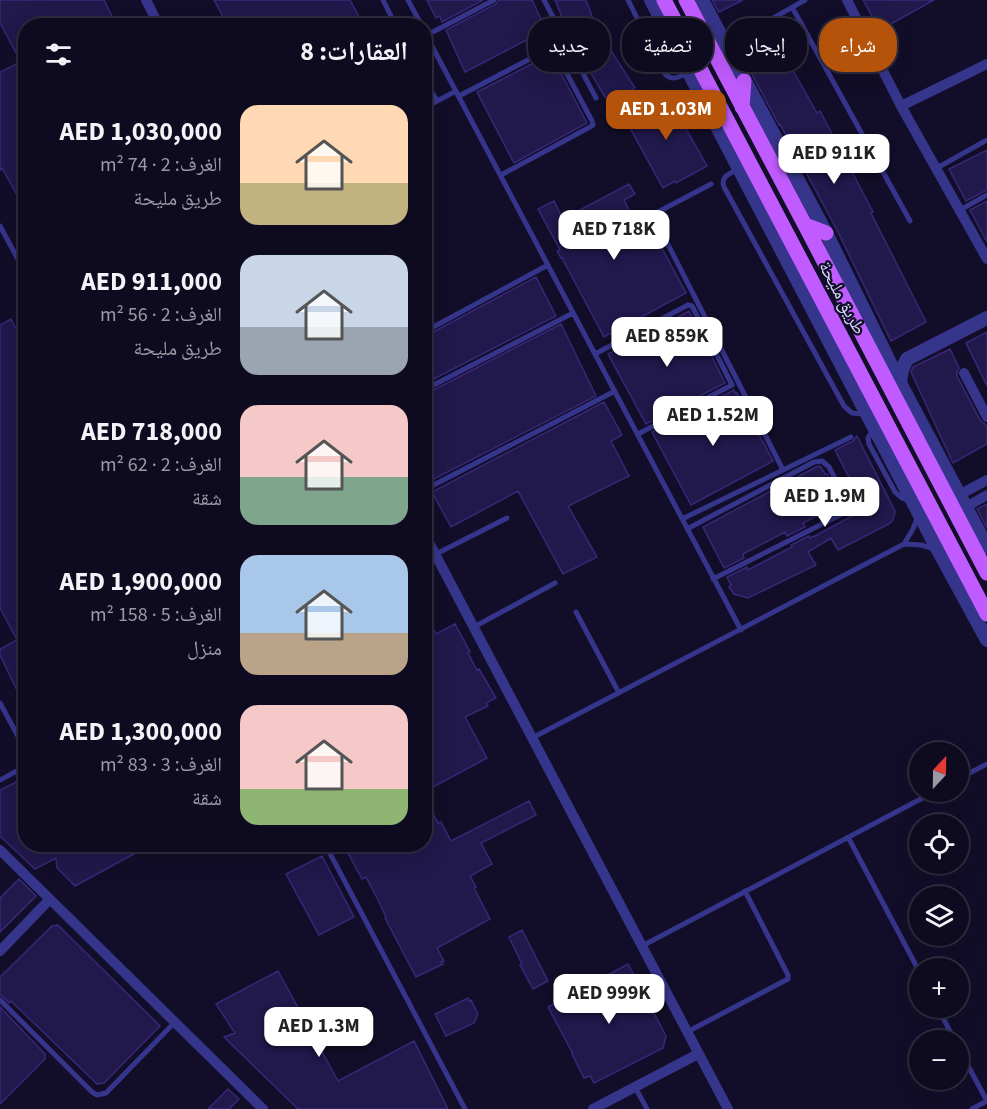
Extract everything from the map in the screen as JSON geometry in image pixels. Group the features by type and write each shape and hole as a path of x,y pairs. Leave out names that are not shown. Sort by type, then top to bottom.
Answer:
{"main road":[{"name":"طريق مليحة","path":"664,0 873,417 987,614"},
{"name":"طريق مليحة","path":"686,0 987,573"},
{"path":"742,107 744,81"},
{"path":"805,225 826,233"}],"street":[{"path":"146,0 155,18"},
{"path":"651,0 660,18"},
{"path":"702,0 725,43"},
{"path":"847,0 902,106 987,259"},
{"path":"902,106 987,64"},
{"path":"689,72 873,417 938,550 987,640"},
{"path":"740,72 826,233 900,383 987,547"},
{"path":"900,383 902,370 908,359 987,318"},
{"path":"885,351 908,359"},
{"path":"964,373 987,417"},
{"path":"963,501 987,480"},
{"path":"963,501 987,495"},
{"path":"432,547 728,1109"},
{"path":"0,850 262,1109"},
{"path":"0,951 50,899"},
{"path":"593,1109 698,1054"}],"lane":[{"path":"383,0 392,18"},
{"path":"408,0 417,18"},
{"path":"432,30 494,0"},
{"path":"544,0 596,98"},
{"path":"628,0 637,18"},
{"path":"773,18 805,0"},
{"path":"792,7 910,221"},
{"path":"432,44 741,630"},
{"path":"432,104 549,49 554,50 593,125 501,175"},
{"path":"665,72 673,78 689,72"},
{"path":"432,92 437,101"},
{"path":"937,168 987,140"},
{"path":"740,168 724,178 724,187 844,406 852,413 873,417"},
{"path":"711,184 658,212 655,219 783,470"},
{"path":"960,210 987,195"},
{"path":"0,226 18,259"},
{"path":"432,328 548,265"},
{"path":"595,354 688,305 692,306 732,385 638,434"},
{"path":"432,386 573,313"},
{"path":"432,486 615,391"},
{"path":"682,519 851,437"},
{"path":"687,529 814,462 822,461 829,467 849,505 846,512 713,579"},
{"path":"904,544 913,529 917,507"},
{"path":"436,554 507,518"},
{"path":"532,738 904,544 921,545 938,550"},
{"path":"474,627 555,583"},
{"path":"576,612 619,693"},
{"path":"0,703 18,736"},
{"path":"969,773 987,764"},
{"path":"0,780 18,770"},
{"path":"642,946 915,802"},
{"path":"848,837 912,958"},
{"path":"329,852 465,1109"},
{"path":"687,1032 788,979 745,891"},
{"path":"0,1000 97,1095 106,1093 174,1023"},
{"path":"969,1067 987,1101 972,1109"},
{"path":"635,1087 647,1109"}],"building":[{"path":"0,0 104,0 113,18 18,18 18,56 0,23"},
{"path":"214,0 350,0 360,18 224,18"},
{"path":"427,0 483,0 442,22 440,16 436,18"},
{"path":"499,0 532,0 540,18 528,18 528,39 465,72 446,30 496,4"},
{"path":"555,0 586,0 593,18 562,18"},
{"path":"712,0 743,0 719,12"},
{"path":"863,0 934,0 897,21 897,18 873,18"},
{"path":"610,49 622,68 622,72 625,72 635,88 617,100 605,97 590,72 610,72"},
{"path":"18,63 18,197 2,168 0,170 0,72"},
{"path":"528,66 528,72 560,72 587,123 514,163 477,92"},
{"path":"751,72 794,72 817,113 820,111 873,212 871,213 926,322 891,341 837,230"},
{"path":"666,93 707,166 663,188 625,119 637,113 635,110"},
{"path":"987,150 987,190 966,201 949,169"},
{"path":"629,184 635,194 624,200 638,227 648,222 686,293 604,337 557,251 560,250 538,209 554,201 563,219"},
{"path":"987,201 987,242 970,210"},
{"path":"536,277 556,316 432,380 432,333"},
{"path":"689,311 725,383 646,424 608,354"},
{"path":"11,319 18,333 18,692 0,655 0,649 17,640 0,608 0,325"},
{"path":"561,324 596,396 432,480 432,391"},
{"path":"987,332 987,386 966,343"},
{"path":"950,349 959,368 957,376 980,420 987,428 987,444 953,463 911,372 913,367"},
{"path":"734,390 773,461 691,505 652,432"},
{"path":"604,402 622,435 611,441 629,476 568,506 597,557 563,574 518,491 451,527 432,492"},
{"path":"857,436 895,511 892,521 838,550 831,538 808,552 816,565 748,598 734,594 729,587 731,585 727,577 747,567 748,570 792,547 791,545 809,536 810,538 815,536 865,509 835,450 853,441"},
{"path":"820,466 827,474 842,503 803,523 805,527 787,536 785,532 743,554 744,558 724,568 703,527"},
{"path":"987,504 987,528 977,509"},
{"path":"455,624 477,670 479,669 496,698 486,703 488,706 465,717 487,758 432,788 432,626 436,634"},
{"path":"18,781 18,852 137,852 75,886 57,868 56,858 35,869 0,836 0,790"},
{"path":"529,801 536,815 481,843 492,864 470,876 490,919 437,948 444,961 441,962 443,964 416,977 366,877 362,879 348,852 432,852 432,811 438,823 441,822 451,841"},
{"path":"322,856 354,917 319,935 286,874"},
{"path":"19,879 36,896 0,932 0,898"},
{"path":"58,925 160,1026 104,1083 97,1084 11,1001 9,1003 0,995 0,977 52,926"},
{"path":"522,930 548,981 533,989 509,937"},
{"path":"628,964 666,1036 663,1048 594,1083 590,1076 584,1078 548,1007"},
{"path":"278,971 338,1081 414,1041 448,1109 298,1109 224,1037 235,1033 216,1004"},
{"path":"468,998 478,1014 474,1023 446,1036 435,1014"},
{"path":"0,1007 45,1054 45,1059 0,1104"},
{"path":"228,1089 239,1099 229,1109 208,1109"}]}
